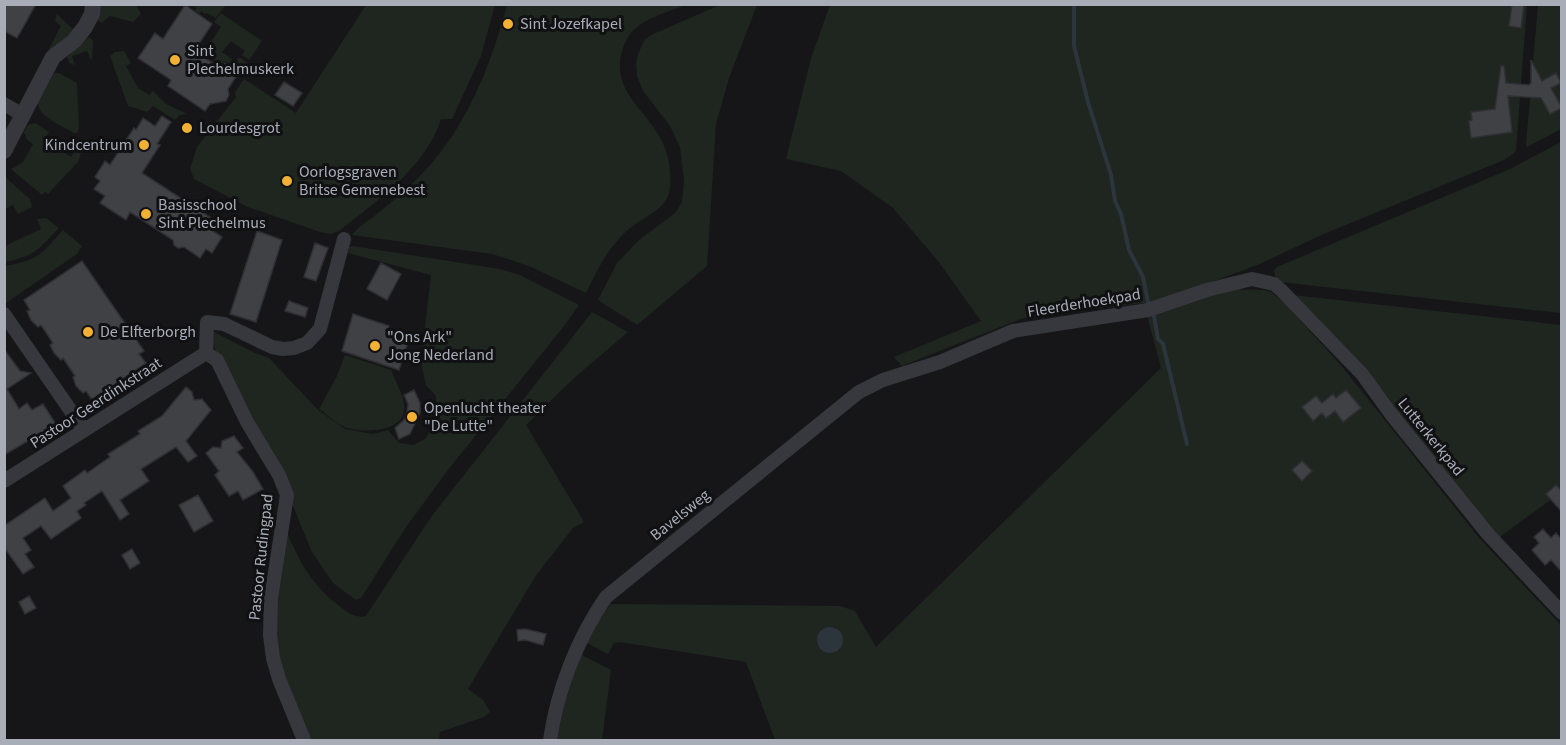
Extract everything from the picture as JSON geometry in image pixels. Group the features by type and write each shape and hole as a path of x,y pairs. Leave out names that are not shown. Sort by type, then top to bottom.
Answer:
{"street":[{"path":"4,151 53,57 74,41 85,27 92,14 93,4"},
{"path":"4,104 23,115"},
{"path":"206,353 207,322 224,324 283,349 307,343 321,329 344,239"},
{"name":"Fleerderhoekpad","path":"902,374 940,362 1014,331 1148,310 1207,290 1252,279 1274,284"},
{"name":"Lutterkerkpad","path":"1274,284 1362,374 1391,414 1488,534 1562,612"},
{"path":"4,314 84,430"},
{"name":"Pastoor Geerdinkstraat","path":"4,482 206,353"},
{"name":"Pastoor Rudingpad","path":"206,353 217,360 247,422 279,475 287,495 271,598 270,635 279,679 304,741"},
{"name":"Bavelsweg","path":"550,741 558,700 571,664 596,612 606,597 859,392 902,374"}],"shaded area":[{"path":"722,4 757,5 729,78 716,124 707,266 637,325 598,300 617,263 639,240 675,213 682,202 684,181 680,147 670,126 643,91 637,76 638,54 645,39 651,35"},
{"path":"101,5 136,5 141,14 133,22 110,16 102,23 97,20"},
{"path":"193,5 226,5 216,18 201,11 199,14"},
{"path":"366,5 495,5 481,56 452,119 441,119 424,153 399,182 339,231 330,234 248,207 194,179 190,169 197,147 236,97 235,92 244,79 296,113"},
{"path":"507,5 686,5 641,24 633,30 624,44 620,66 622,80 627,92 659,135 665,148 670,170 669,193 658,209 629,229 615,243 586,293 529,266 492,254 352,235 415,181 437,157 451,137 464,117 485,73"},
{"path":"830,5 1527,5 1516,150 1504,160 1319,236 1260,264 1160,301 1023,318 902,366 894,357 981,321 938,261 893,208 841,171 786,159 811,58"},
{"path":"1538,5 1561,5 1561,129 1527,147 1526,144"},
{"path":"221,13 262,41 249,60 242,55 245,51 231,41 222,52 236,62 239,57 248,63 241,72 225,61 222,65 204,52 221,27 214,22"},
{"path":"57,14 74,30 51,50 49,49 61,26 55,21"},
{"path":"88,37 93,40 92,59 87,51 72,56 75,65 69,63 67,57"},
{"path":"124,51 131,63 126,66 138,88 149,95 153,91 166,104 187,114 180,115 175,120 153,106 147,112 128,106 110,56 115,52"},
{"path":"54,73 59,73 77,83 79,128 77,133 46,117 39,107 38,102"},
{"path":"35,123 49,132 44,141 71,157 77,148 81,153 78,162 48,194 45,192 42,195 11,169 23,162 33,144 27,140 24,132 28,125"},
{"path":"1561,142 1561,313 1280,282 1275,276 1274,270 1277,267 1510,169"},
{"path":"5,177 30,199 32,207 18,214 13,205 5,209"},
{"path":"46,218 59,228 35,251 5,262 5,246 41,229 37,219"},
{"path":"63,230 82,246 77,254 6,303 5,266 32,259"},
{"path":"349,247 500,269 520,275 579,305 451,466 406,527 361,598 356,600 333,583 312,552 285,487 208,337 209,333 214,332 269,358 318,410 345,429 373,434 388,430 399,443 414,445 426,438 436,407 436,396 426,385 421,363 431,275 348,253"},
{"path":"1227,289 1264,290 1271,292 1285,304 1340,364 1480,539 1561,625 1561,740 775,740 746,662 620,642 614,643 608,654 583,641 611,604 840,606 855,611 876,647 1161,368 1147,315","holes":["832,627 842,635 823,651 817,644"]},
{"path":"1292,295 1561,325 1561,504 1556,496 1497,539"},
{"path":"592,312 628,332 573,379 526,425 584,522 573,528 537,574 468,689 483,700 490,712 484,717 440,732 439,740 310,740 278,668 273,609 285,527 300,560 320,588 347,612 366,616 431,517"},
{"path":"345,355 391,370 404,405 399,421 383,429 353,429 338,424 319,409 337,376"},
{"path":"830,627 839,631 843,640 839,649 830,653 821,649 817,640 821,631"},
{"path":"576,652 611,670 602,740 553,740"}],"building":[{"path":"4,4 36,4 17,38 4,31"},
{"path":"1512,4 1524,4 1521,28 1509,26"},
{"name":"Sint Plechelmuskerk","path":"185,5 212,24 194,51 222,69 225,63 239,72 228,89 229,95 226,101 210,104 205,111 168,86 171,80 138,58 155,33 163,39"},
{"path":"1531,60 1542,81 1556,73 1561,83 1551,88 1562,108 1550,114 1541,98 1508,96 1512,132 1471,138 1469,121 1472,120 1471,112 1495,109 1501,66 1504,66 1506,83 1529,85 1531,83"},
{"path":"284,82 302,93 293,106 275,95"},
{"path":"162,116 171,122 157,144 160,145 142,173 214,220 208,228 222,237 212,253 206,249 200,258 184,247 178,248 174,245 173,240 130,212 126,220 100,203 105,196 94,189 100,181 95,177 105,161 110,165 143,118 155,126"},
{"path":"257,231 282,240 256,322 230,314"},
{"path":"315,243 328,248 316,281 304,277"},
{"name":"De Elfterborgh","path":"82,261 144,351 139,354 146,363 124,378 128,384 121,389 114,393 110,388 92,400 86,391 83,393 76,386 73,377 75,376 63,358 61,360 54,353 50,345 53,343 41,325 38,327 31,320 27,311 30,310 24,300"},
{"path":"381,263 401,274 387,300 367,289"},
{"path":"289,301 308,308 305,317 285,311"},
{"name":"\"Ons Ark\" Jong Nederland","path":"353,314 389,326 386,335 408,342 399,370 342,351"},
{"path":"4,349 20,371 31,373 7,389 19,409 27,403 32,410 43,404 55,423 45,433 4,455"},
{"path":"186,387 192,392 194,400 202,399 211,410 186,441 197,456 188,462 176,447 141,469 149,481 120,500 129,514 120,520 102,491 84,503 86,505 77,511 81,518 51,539 41,526 23,538 31,550 25,554 34,567 23,574 4,547 4,526 45,498 53,511 71,498 63,486 85,470 87,473 110,457 108,454 140,434 138,431 162,416"},
{"name":"Openlucht theater \"De Lutte\"","path":"414,390 420,403 420,413 410,434 399,439 395,428 404,420 407,413 408,404 404,395"},
{"path":"1346,390 1361,408 1343,422 1335,411 1326,418 1322,413 1313,421 1302,407 1316,396 1322,403 1333,394 1336,398"},
{"path":"234,436 243,448 237,452 263,489 243,500 238,491 229,496 215,475 219,471 206,453 213,447 221,448 222,441"},
{"path":"1302,461 1312,471 1302,481 1292,470"},
{"path":"1556,485 1562,491 1562,512 1546,494"},
{"path":"198,495 213,521 194,532 179,505"},
{"path":"1543,529 1551,538 1556,533 1562,540 1562,572 1551,560 1545,565 1532,550 1539,543 1534,537"},
{"path":"132,549 140,563 130,569 122,555"},
{"path":"29,596 36,608 25,614 19,602"},
{"path":"525,629 546,634 543,645 525,640 518,641 517,630"}],"waterway":[{"path":"1074,4 1074,46 1088,102 1111,175 1115,201 1121,214 1129,250 1143,277 1148,302"},
{"path":"1154,316 1158,339 1163,344 1187,444"}],"place":[{"name":"Sint Jozefkapel","path":"508,24"},
{"name":"Sint Plechelmuskerk","path":"175,60"},
{"name":"Lourdesgrot","path":"187,128"},
{"name":"Kindcentrum","path":"144,145"},
{"name":"Oorlogsgraven Britse Gemenebest","path":"287,181"},
{"name":"Basisschool Sint Plechelmus","path":"146,214"},
{"name":"De Elfterborgh","path":"88,332"},
{"name":"\"Ons Ark\" Jong Nederland","path":"375,346"},
{"name":"Openlucht theater \"De Lutte\"","path":"412,417"}]}
